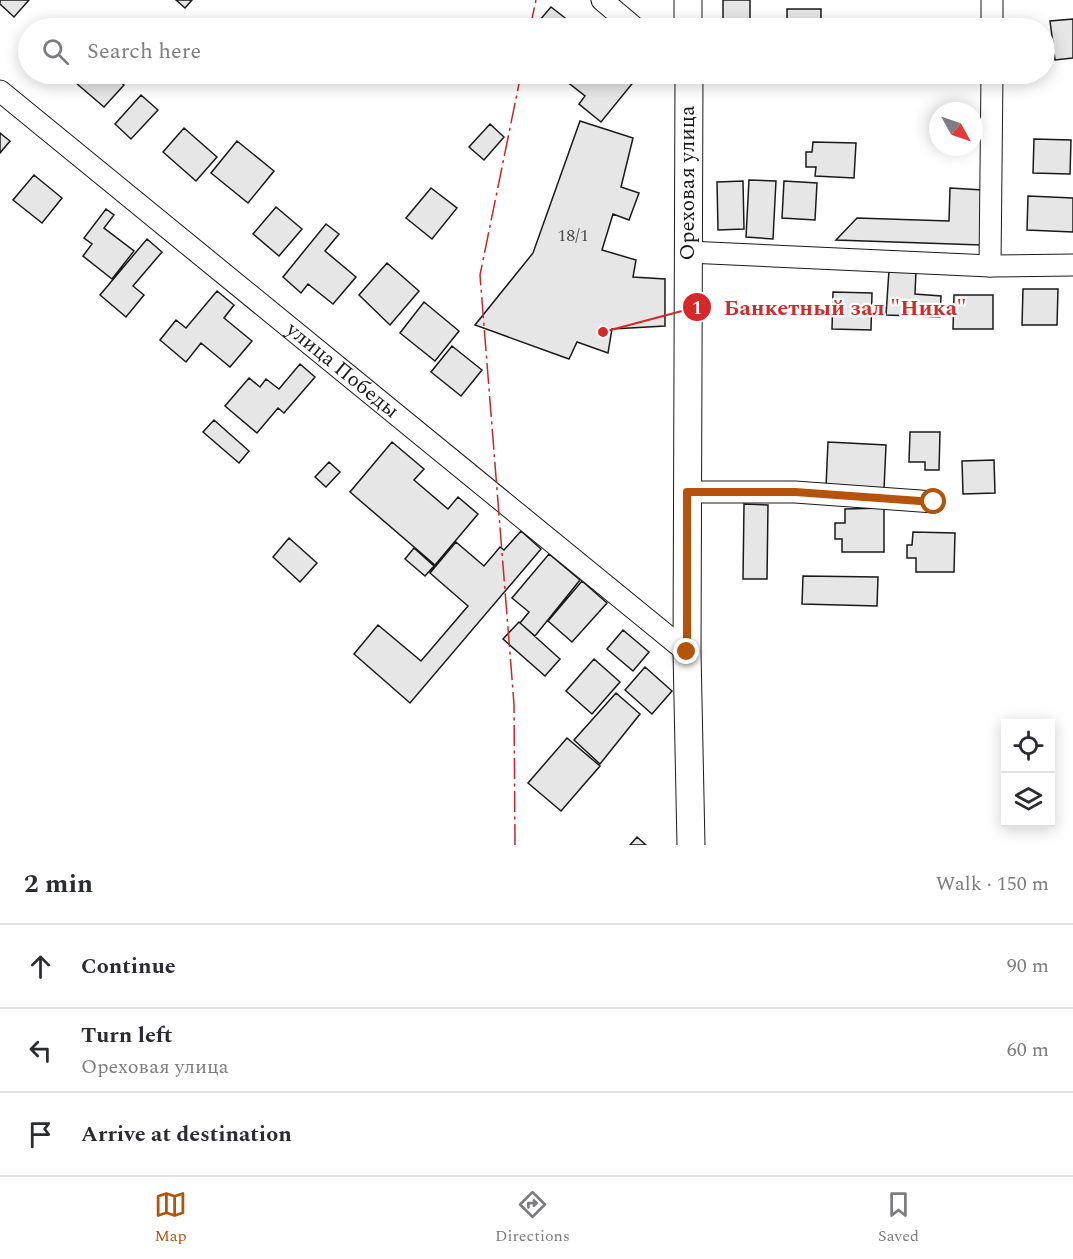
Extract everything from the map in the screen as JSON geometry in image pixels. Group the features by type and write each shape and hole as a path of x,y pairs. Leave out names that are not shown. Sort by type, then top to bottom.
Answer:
{"main road":[{"path":"688,0 688,18"},
{"name":"Ореховая улица","path":"688,84 687,652 691,845"}],"street":[{"path":"602,0 623,18"},
{"path":"992,0 992,18"},
{"path":"990,266 992,84"},
{"name":"улица Победы","path":"0,91 687,652"},
{"path":"688,252 990,266 1073,266"},
{"path":"687,492 795,492 934,502"}],"building":[{"path":"0,0 29,0 14,17 0,4"},
{"path":"176,0 192,0 185,8"},
{"path":"723,0 750,0 750,18 723,18"},
{"path":"551,7 565,18 542,18"},
{"path":"787,9 821,9 821,18 787,18"},
{"path":"1073,19 1073,58 1055,60 1055,21"},
{"path":"77,84 124,85 104,107"},
{"path":"570,84 632,84 601,122 579,104 585,96"},
{"path":"141,95 158,110 131,139 115,124"},
{"path":"580,121 633,138 621,187 639,193 629,220 613,214 602,250 636,260 633,277 665,279 665,326 612,329 608,353 577,342 569,359 475,325 533,253"},
{"path":"490,124 504,137 484,160 469,147"},
{"path":"184,128 217,157 196,181 163,152"},
{"path":"0,133 10,141 0,153"},
{"path":"1034,139 1071,140 1070,174 1033,173"},
{"path":"237,141 274,171 248,203 211,173"},
{"path":"813,142 856,143 854,178 815,176 816,167 806,167 806,152 812,152"},
{"path":"34,175 62,198 42,223 13,200"},
{"path":"749,180 776,181 773,239 746,237"},
{"path":"743,181 744,229 718,230 717,182"},
{"path":"784,181 817,183 815,220 782,218"},
{"path":"431,188 457,208 432,239 406,218"},
{"path":"950,188 983,190 981,245 836,240 857,218 949,221"},
{"path":"1028,196 1073,198 1073,232 1027,230"},
{"path":"276,207 302,229 279,256 253,234"},
{"path":"106,209 114,215 104,228 134,251 112,279 83,256 92,244 84,238"},
{"path":"326,224 339,234 325,251 356,277 333,304 308,284 301,293 283,277"},
{"path":"147,239 162,252 133,286 144,295 126,317 100,295"},
{"path":"387,263 419,291 390,325 359,295"},
{"path":"889,270 916,271 915,294 941,296 940,317 886,315"},
{"path":"1023,289 1058,289 1057,325 1022,325"},
{"path":"217,291 234,305 224,318 252,341 230,367 201,343 186,362 160,340 176,320 186,328"},
{"path":"833,292 872,293 871,330 832,329"},
{"path":"954,295 993,295 993,329 953,329"},
{"path":"424,302 459,331 435,361 400,333"},
{"path":"452,346 482,370 461,396 431,372"},
{"path":"300,364 315,377 284,413 278,408 257,433 225,406 249,378 260,387 266,379 279,389"},
{"path":"214,420 249,451 239,463 203,432"},
{"path":"910,432 940,432 939,470 925,470 925,462 909,462"},
{"path":"392,442 424,469 414,480 448,509 458,497 478,514 435,565 350,492"},
{"path":"828,442 886,445 884,490 826,487"},
{"path":"994,460 995,493 963,494 962,461"},
{"path":"329,462 340,472 326,487 315,477"},
{"path":"744,504 768,505 767,579 743,579"},
{"path":"884,508 884,552 842,552 842,539 835,539 835,523 845,523 845,509"},
{"path":"521,531 541,549 410,703 354,654 378,625 421,661 468,606 430,573 456,542 484,566 500,547 504,550"},
{"path":"913,532 955,533 954,572 916,572 916,558 907,558 907,545 912,545"},
{"path":"289,538 317,563 300,582 273,557"},
{"path":"414,548 434,566 425,576 405,559"},
{"path":"549,554 580,580 535,636 520,623 529,612 512,598"},
{"path":"803,576 878,577 877,606 802,604"},
{"path":"582,581 607,603 572,642 548,621"},
{"path":"519,622 560,659 545,676 503,639"},
{"path":"623,630 649,652 633,671 607,649"},
{"path":"594,659 620,682 592,714 566,691"},
{"path":"645,667 672,691 652,714 625,690"},
{"path":"616,693 640,714 600,764 574,740"},
{"path":"567,738 600,766 561,811 528,783"},
{"path":"637,837 646,845 630,845"}],"power":[{"path":"532,18 536,0"},
{"path":"515,845 514,704 480,275 519,84"}],"place":[{"name":"Банкетный зал \"Ника\"","path":"603,332"}],"route":[{"path":"687,652 687,492 795,492 934,502"}]}
